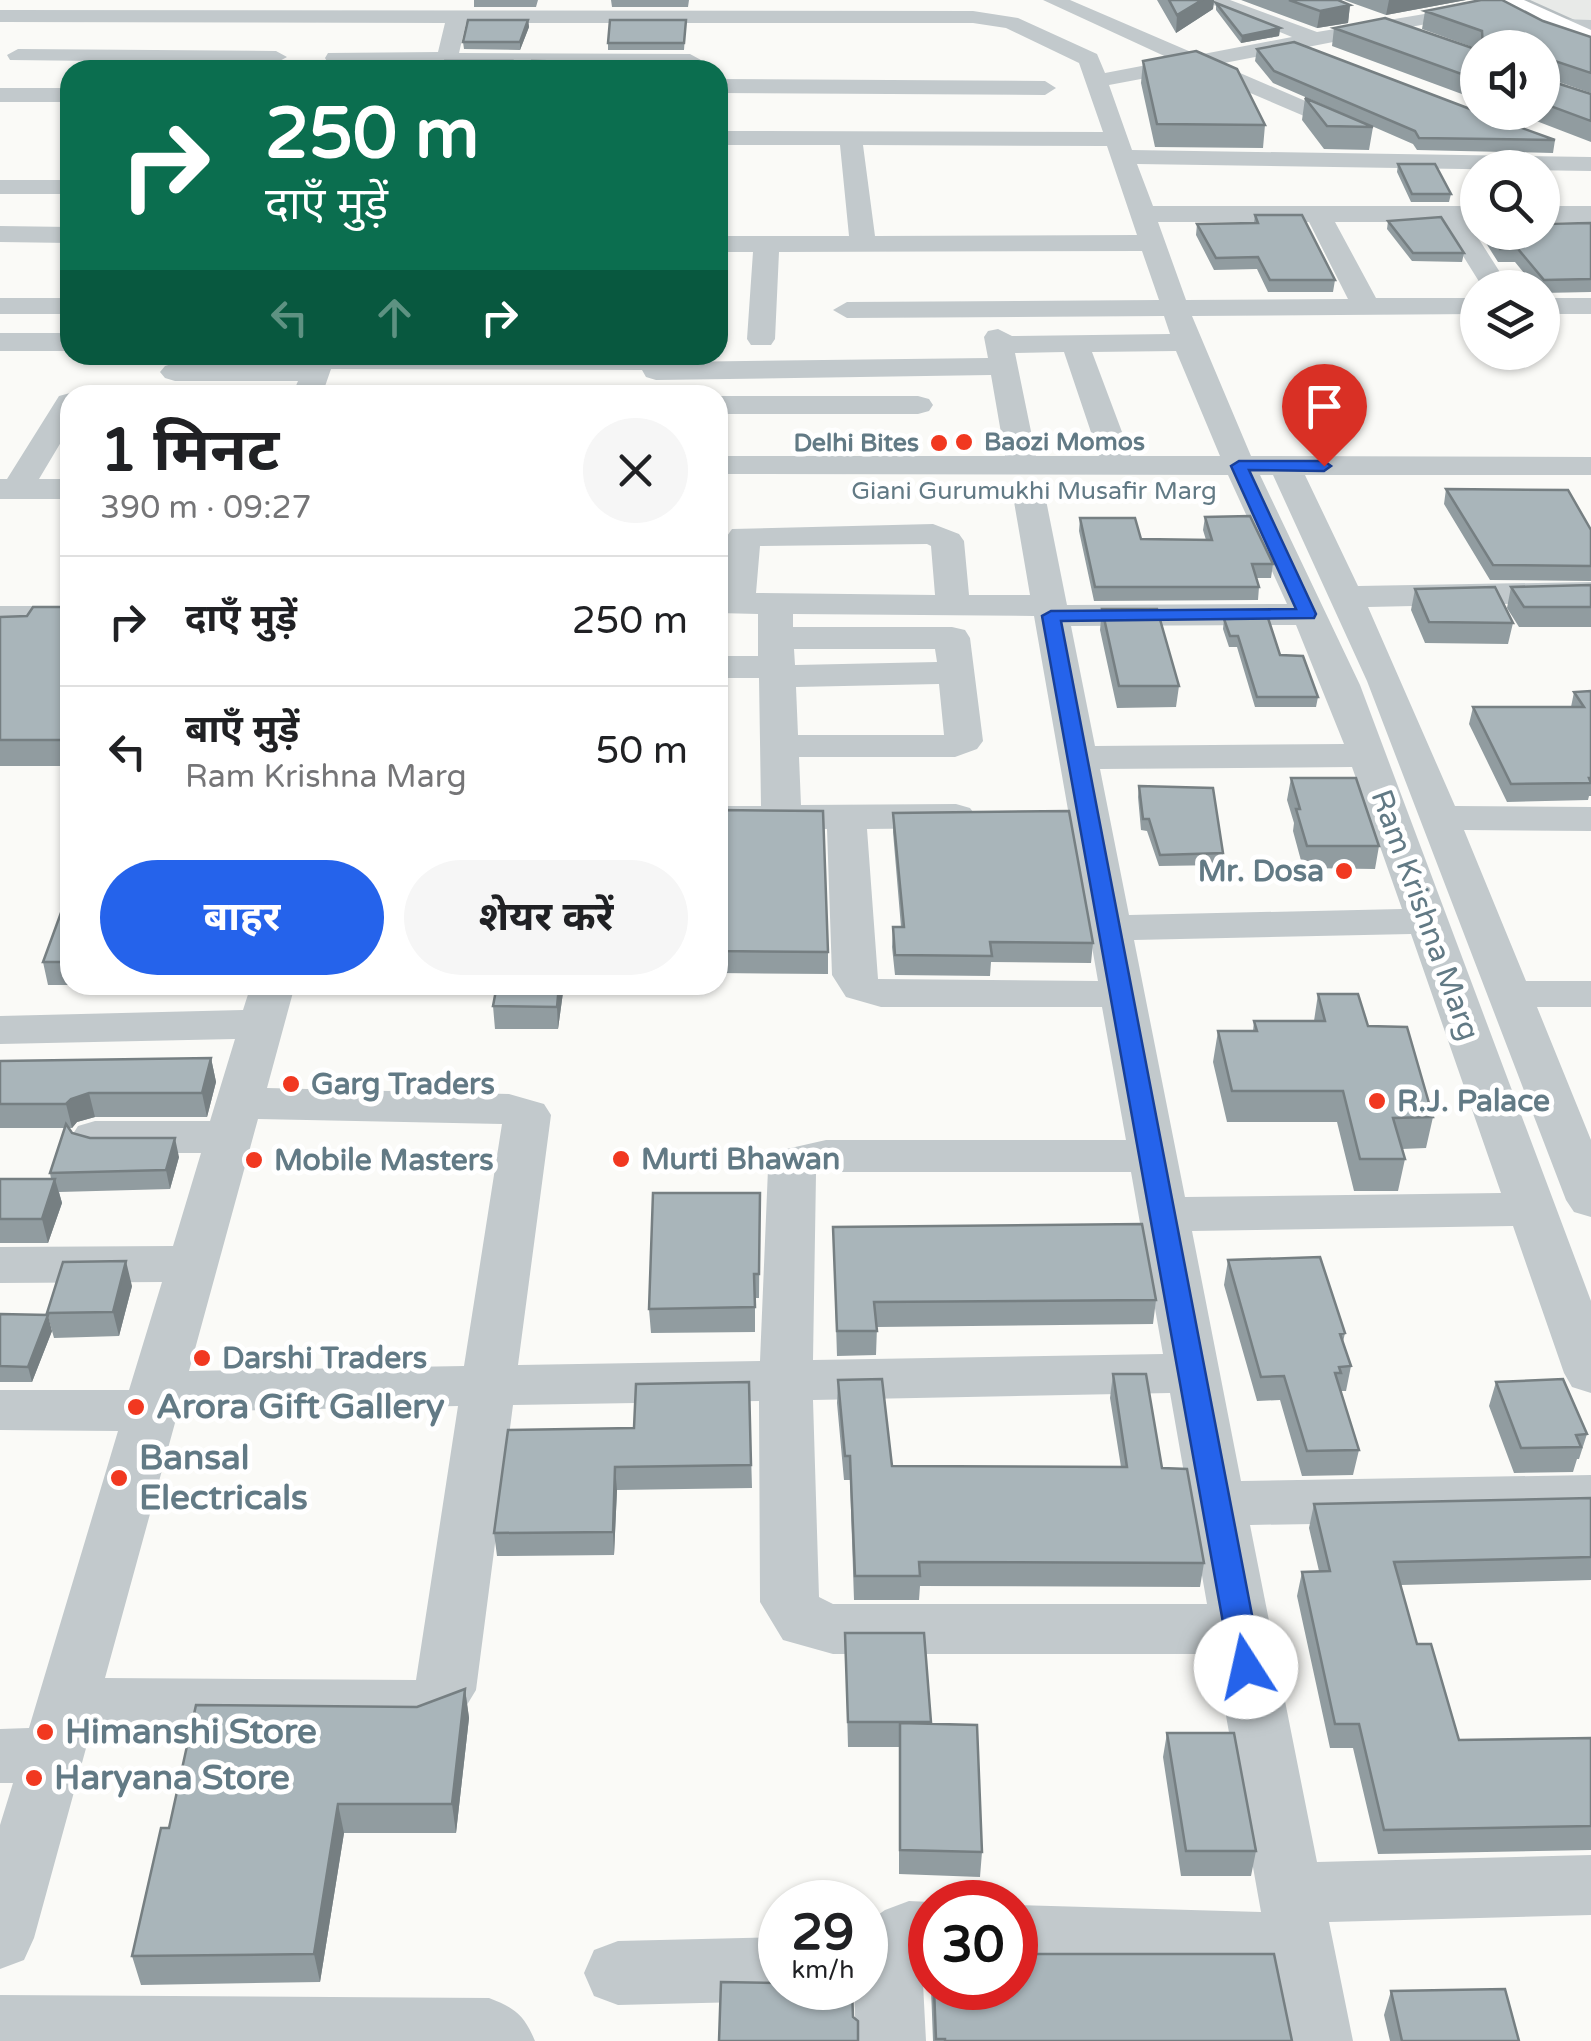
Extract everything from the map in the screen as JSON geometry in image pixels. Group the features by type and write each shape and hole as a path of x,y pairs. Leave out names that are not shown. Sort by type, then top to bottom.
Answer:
{"main road":[{"path":"1507,1 1591,39"}],"street":[{"path":"353,0 536,6 782,1 990,18 1022,26 1093,70"},
{"path":"1053,0 1426,162"},
{"path":"1212,0 1303,40 1329,56"},
{"path":"6,5 90,1 134,9 306,8 457,16 536,6 608,16 692,16 850,6"},
{"path":"6,5 54,16 197,1 280,3"},
{"path":"1042,59 1093,70 1193,61 1507,1"},
{"path":"522,60 536,6"},
{"path":"844,368 845,291 852,244 846,128 846,86 853,50 850,6"},
{"path":"278,55 306,8"},
{"path":"81,56 134,9"},
{"path":"1350,13 1422,40"},
{"path":"6,68 54,16"},
{"path":"336,58 446,60 457,16"},
{"path":"598,60 608,16"},
{"path":"690,60 692,16"},
{"path":"1561,25 1591,26"},
{"path":"97,38 278,55"},
{"path":"184,60 278,55"},
{"path":"6,68 81,56 108,60"},
{"path":"928,59 940,113"},
{"name":"Ram Krishna Marg","path":"1093,70 1187,342 1245,478 1342,685 1591,1374"},
{"path":"728,86 883,86 940,113 1120,148 1426,162 1591,164"},
{"path":"883,86 888,115"},
{"path":"728,137 846,128 940,113 1045,88"},
{"path":"0,94 60,95"},
{"path":"1543,136 1591,154"},
{"path":"0,208 8,187 60,187"},
{"path":"1143,214 1460,214"},
{"path":"1318,214 1366,306"},
{"path":"1560,214 1591,214"},
{"path":"0,234 60,235"},
{"path":"845,291 1153,243"},
{"path":"728,244 852,244 994,308 1170,295"},
{"path":"761,339 766,244"},
{"path":"1040,282 1170,295 1366,306 1460,306"},
{"path":"0,306 60,306"},
{"path":"1560,306 1591,306"},
{"path":"994,308 1078,758 1069,815 1110,928 1318,2041"},
{"path":"732,340 795,339"},
{"path":"0,342 60,342"},
{"path":"570,365 657,370 912,368 1075,344 1187,342"},
{"path":"1075,344 1119,467"},
{"path":"174,374 316,370 354,365"},
{"path":"912,368 929,467"},
{"path":"728,404 918,405"},
{"path":"12,477 60,414"},
{"name":"Giani Gurumukhi Musafir Marg","path":"728,465 929,467 1025,479 1119,467 1245,478"},
{"path":"12,477 60,466"},
{"path":"1291,479 1591,466"},
{"path":"12,477 60,487"},
{"name":"Giani Gurumukhi Musafir Marg","path":"728,490 1025,479 1245,478 1591,490"},
{"name":"Ram Krishna Marg","path":"1291,479 1349,597 1589,1191"},
{"path":"781,817 778,733 782,638 804,535"},
{"path":"872,535 875,604"},
{"path":"778,733 962,718 952,638 782,638 728,603 744,536 943,536 947,541 953,605"},
{"path":"1349,597 1591,592"},
{"path":"728,662 875,604 1307,614"},
{"path":"0,617 60,617"},
{"path":"1078,758 1367,755"},
{"path":"728,818 995,815"},
{"path":"846,816 854,975 862,988 881,994 1122,994"},
{"path":"1439,818 1591,818"},
{"path":"1110,928 1427,921"},
{"path":"1508,994 1591,994"},
{"path":"0,1030 267,1004 152,1402 39,1739 0,1938"},
{"path":"39,1739 422,1706 438,1700 448,1677 527,1115 509,1109 234,1120 95,1137"},
{"path":"1152,1156 826,1156 799,1161 792,1169 786,1381 790,1602 804,1622 833,1629 1240,1630"},
{"path":"1162,1214 1531,1209"},
{"path":"0,1265 192,1264"},
{"path":"0,1410 490,1386 1192,1374"},
{"path":"1217,1504 1591,1496"},
{"path":"1038,1935 1294,1919 1591,1885"},
{"path":"891,2041 894,1956"},
{"path":"618,1973 758,1970"},
{"path":"0,2028 474,2030 489,2031 500,2041"}],"shaded area":[{"path":"1505,0 1591,0 1591,25 1561,25"}],"building":[{"path":"1169,0 1202,0 1177,15"},
{"path":"1289,0 1338,0 1350,5 1320,11"},
{"path":"1502,0 1543,21 1591,37 1591,73 1560,63 1560,30 1479,30 1425,11"},
{"path":"1216,3 1280,28 1242,36"},
{"path":"1385,18 1460,44 1460,74 1334,28"},
{"path":"468,20 528,20 520,42 463,42"},
{"path":"610,20 686,20 684,43 608,43"},
{"path":"1294,42 1460,105 1460,130 1528,130 1555,140 1419,138 1415,131 1274,71 1257,49"},
{"path":"1196,51 1237,69 1265,125 1157,124 1143,61"},
{"path":"1560,84 1591,94 1591,121 1560,110"},
{"path":"1305,98 1373,127 1327,126"},
{"path":"1398,164 1435,164 1451,194 1412,194"},
{"path":"1255,215 1302,215 1335,280 1270,280 1258,257 1216,258 1197,224 1258,223"},
{"path":"1441,217 1464,253 1413,253 1388,221"},
{"path":"1591,223 1591,279 1560,280 1560,270 1536,270 1519,250 1560,250 1560,224"},
{"path":"1446,489 1568,490 1591,530 1591,566 1493,565"},
{"path":"1250,516 1273,564 1252,564 1259,587 1095,587 1080,518 1135,518 1141,539 1212,540 1205,517"},
{"path":"1591,585 1591,607 1524,607 1511,587"},
{"path":"1495,587 1513,623 1429,622 1415,589"},
{"path":"33,607 60,607 60,740 0,740 0,617 27,616"},
{"path":"1102,609 1157,609 1179,686 1119,686"},
{"path":"1268,618 1280,655 1303,656 1318,697 1257,697 1238,636 1230,636 1224,619"},
{"path":"1591,691 1591,783 1511,784 1473,707 1584,707 1574,692"},
{"path":"1291,778 1356,778 1379,846 1307,846"},
{"path":"1139,786 1213,788 1223,853 1160,855 1149,819 1143,819"},
{"path":"728,810 823,811 828,952 728,951"},
{"path":"1069,811 1093,943 990,942 992,956 895,955 893,927 904,927 893,813"},
{"path":"60,915 60,962 43,962"},
{"path":"1318,994 1358,994 1368,1026 1407,1027 1433,1117 1393,1118 1405,1159 1360,1159 1343,1091 1232,1091 1218,1031 1257,1031 1254,1021 1325,1021"},
{"path":"495,995 558,995 557,1007 493,1006"},
{"path":"211,1058 202,1093 89,1093 66,1104 0,1104 0,1061"},
{"path":"66,1124 72,1133 90,1138 175,1138 166,1170 50,1173"},
{"path":"0,1179 55,1179 42,1219 0,1219"},
{"path":"653,1193 760,1193 755,1307 649,1309"},
{"path":"1142,1224 1156,1300 874,1302 877,1331 837,1331 833,1227"},
{"path":"1320,1257 1345,1333 1340,1334 1351,1366 1339,1367 1341,1373 1335,1373 1359,1450 1307,1451 1284,1376 1261,1377 1228,1260"},
{"path":"126,1261 113,1312 47,1313 63,1262"},
{"path":"0,1314 48,1315 28,1367 0,1366"},
{"path":"1113,1374 1146,1374 1162,1468 1187,1469 1204,1563 919,1562 920,1576 855,1576 850,1456 845,1456 838,1380 882,1379 892,1466 1127,1467"},
{"path":"1563,1379 1587,1434 1576,1435 1581,1447 1521,1448 1496,1382"},
{"path":"749,1382 751,1465 615,1467 613,1532 494,1533 508,1430 634,1428 636,1384"},
{"path":"1591,1498 1591,1557 1394,1562 1417,1644 1431,1644 1459,1740 1591,1738 1591,1826 1384,1830 1359,1724 1335,1724 1302,1572 1330,1571 1314,1504"},
{"path":"845,1633 924,1633 931,1722 848,1722"},
{"path":"465,1689 452,1804 338,1804 314,1954 132,1956 161,1828 169,1828 196,1705 417,1707"},
{"path":"900,1723 977,1725 982,1852 900,1850"},
{"path":"1167,1733 1234,1733 1256,1851 1186,1851"},
{"path":"1038,1954 1274,1954 1292,2041 945,2041 936,2039 935,2010 1038,2010"},
{"path":"721,1982 758,1983 758,2010 853,2010 858,2021 858,2041 719,2041"},
{"path":"1505,1989 1519,2041 1402,2041 1391,1991"}],"place":[{"name":"Baozi Momos","path":"964,442"},
{"name":"Delhi Bites","path":"939,443"},
{"name":"Mr. Dosa","path":"1344,871"},
{"name":"Garg Traders","path":"291,1084"},
{"name":"R.J. Palace","path":"1377,1101"},
{"name":"Murti Bhawan","path":"621,1159"},
{"name":"Mobile Masters","path":"254,1160"},
{"name":"Darshi Traders","path":"202,1358"},
{"name":"Arora Gift Gallery","path":"136,1407"},
{"name":"Bansal Electricals","path":"119,1478"},
{"name":"Himanshi Store","path":"45,1732"},
{"name":"Haryana Store","path":"34,1778"}],"route":[{"path":"1246,1667 1051,616 1307,614 1239,466 1324,466"}]}
